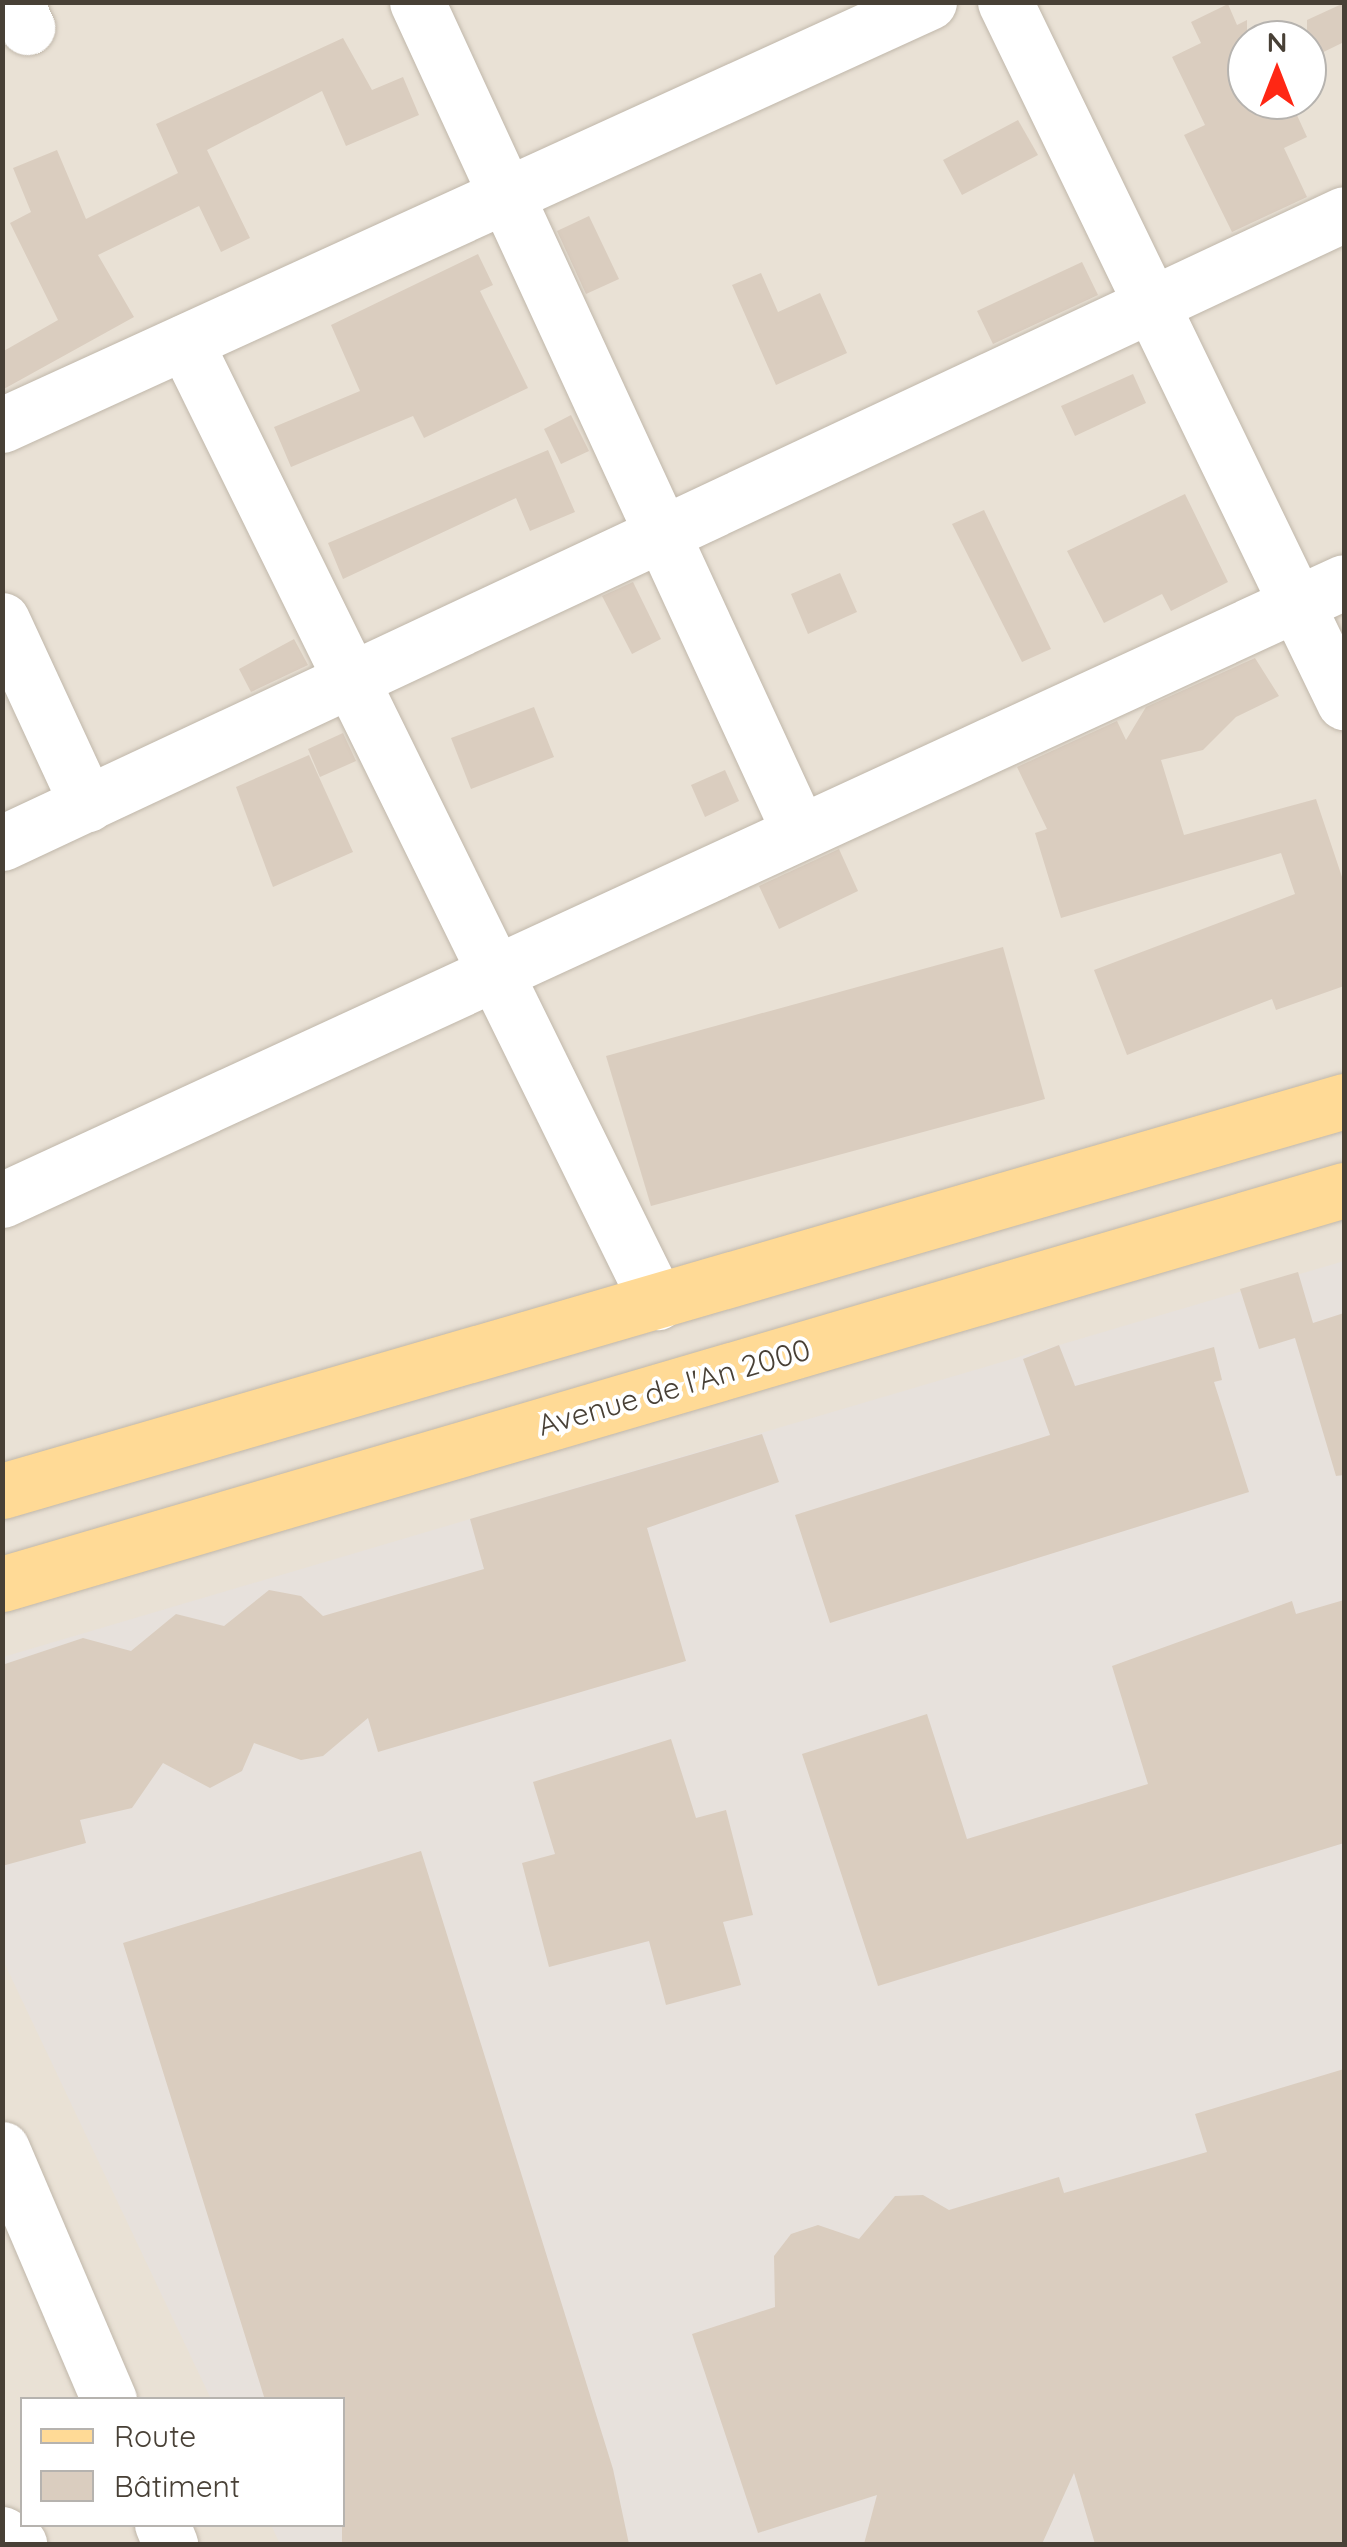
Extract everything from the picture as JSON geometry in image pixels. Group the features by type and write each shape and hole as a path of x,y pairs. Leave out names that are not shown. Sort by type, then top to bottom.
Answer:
{"main road":[{"path":"2,1490 1344,1101"},
{"name":"Avenue de l'An 2000","path":"2,1584 1344,1190"}],"street":[{"path":"417,2 798,831"},
{"path":"2,425 928,2"},
{"path":"1006,2 1344,702"},
{"path":"2,843 1344,214"},
{"path":"185,342 657,1302"},
{"path":"2,1200 1344,582"},
{"path":"2,620 87,804"},
{"path":"2,2149 107,2397"},
{"path":"2,2534 19,2544"}],"shaded area":[{"path":"3,3 1344,3 1344,2544 3,2544"},
{"path":"1344,1261 1344,2544 280,2544 272,2527 345,2527 345,2397 210,2397 3,1960 3,1657"}],"building":[{"path":"1344,3 1344,42 1327,50 1327,20 1307,20"},
{"path":"1228,4 1235,20 1227,20 1227,120 1299,120 1307,137 1284,148 1307,197 1232,232 1184,135 1205,125 1172,57 1201,43 1191,22"},
{"path":"343,38 372,90 403,77 419,115 346,146 322,91 207,150 250,238 221,252 199,206 98,255 134,317 2,390 2,352 58,320 10,223 31,212 13,168 57,150 86,219 178,173 156,124"},
{"path":"1018,120 1038,155 962,195 943,160"},
{"path":"589,216 619,279 586,294 557,231"},
{"path":"478,254 493,285 480,291 528,388 424,438 413,416 291,467 274,427 360,391 331,325"},
{"path":"1082,262 1098,295 993,344 977,311"},
{"path":"761,273 778,312 820,293 847,353 776,385 732,285"},
{"path":"1133,374 1146,403 1075,436 1061,406"},
{"path":"571,415 589,451 561,464 544,429"},
{"path":"548,450 575,512 530,531 516,498 343,579 328,543"},
{"path":"1185,494 1228,582 1171,611 1162,594 1104,623 1067,551"},
{"path":"984,510 1051,649 1022,662 952,524"},
{"path":"840,573 857,612 808,634 791,594"},
{"path":"633,582 661,639 632,654 602,596"},
{"path":"294,639 308,665 251,692 239,669"},
{"path":"1255,658 1279,696 1236,717 1203,750 1161,760 1184,835 1316,799 1344,883 1344,986 1276,1010 1272,999 1127,1055 1094,970 1295,894 1281,853 1061,918 1035,833 1047,829 1017,767 1117,721 1126,740 1146,707"},
{"path":"534,707 554,757 471,789 451,738"},
{"path":"343,733 356,761 320,777 308,749"},
{"path":"309,755 353,852 273,887 236,787"},
{"path":"725,770 739,801 705,817 691,785"},
{"path":"839,849 858,891 779,929 759,886"},
{"path":"1003,947 1045,1099 651,1206 606,1056"},
{"path":"1298,1272 1313,1323 1344,1313 1344,1475 1336,1476 1295,1338 1259,1349 1240,1289"},
{"path":"1059,1345 1075,1386 1214,1347 1222,1380 1214,1382 1249,1492 830,1623 795,1515 1050,1435 1023,1359"},
{"path":"762,1434 779,1482 647,1528 686,1661 378,1752 368,1718 323,1756 301,1760 254,1743 242,1771 210,1788 163,1763 132,1808 80,1820 86,1843 2,1866 2,1665 83,1638 131,1651 176,1614 224,1626 269,1590 301,1596 323,1616 484,1569 470,1519"},
{"path":"1344,1600 1344,1843 878,1986 802,1754 927,1714 967,1839 1148,1784 1112,1666 1292,1601 1296,1614"},
{"path":"671,1739 696,1818 726,1810 753,1915 723,1922 741,1985 666,2005 649,1941 549,1967 522,1863 555,1854 533,1782"},
{"path":"421,1851 613,2469 629,2544 342,2544 345,2397 264,2397 123,1943"},
{"path":"1344,2069 1344,2544 1095,2544 1074,2473 1042,2544 864,2544 877,2495 758,2533 692,2334 775,2307 774,2256 791,2234 818,2225 859,2239 895,2196 923,2195 949,2210 1059,2177 1064,2193 1207,2152 1195,2114"}]}
